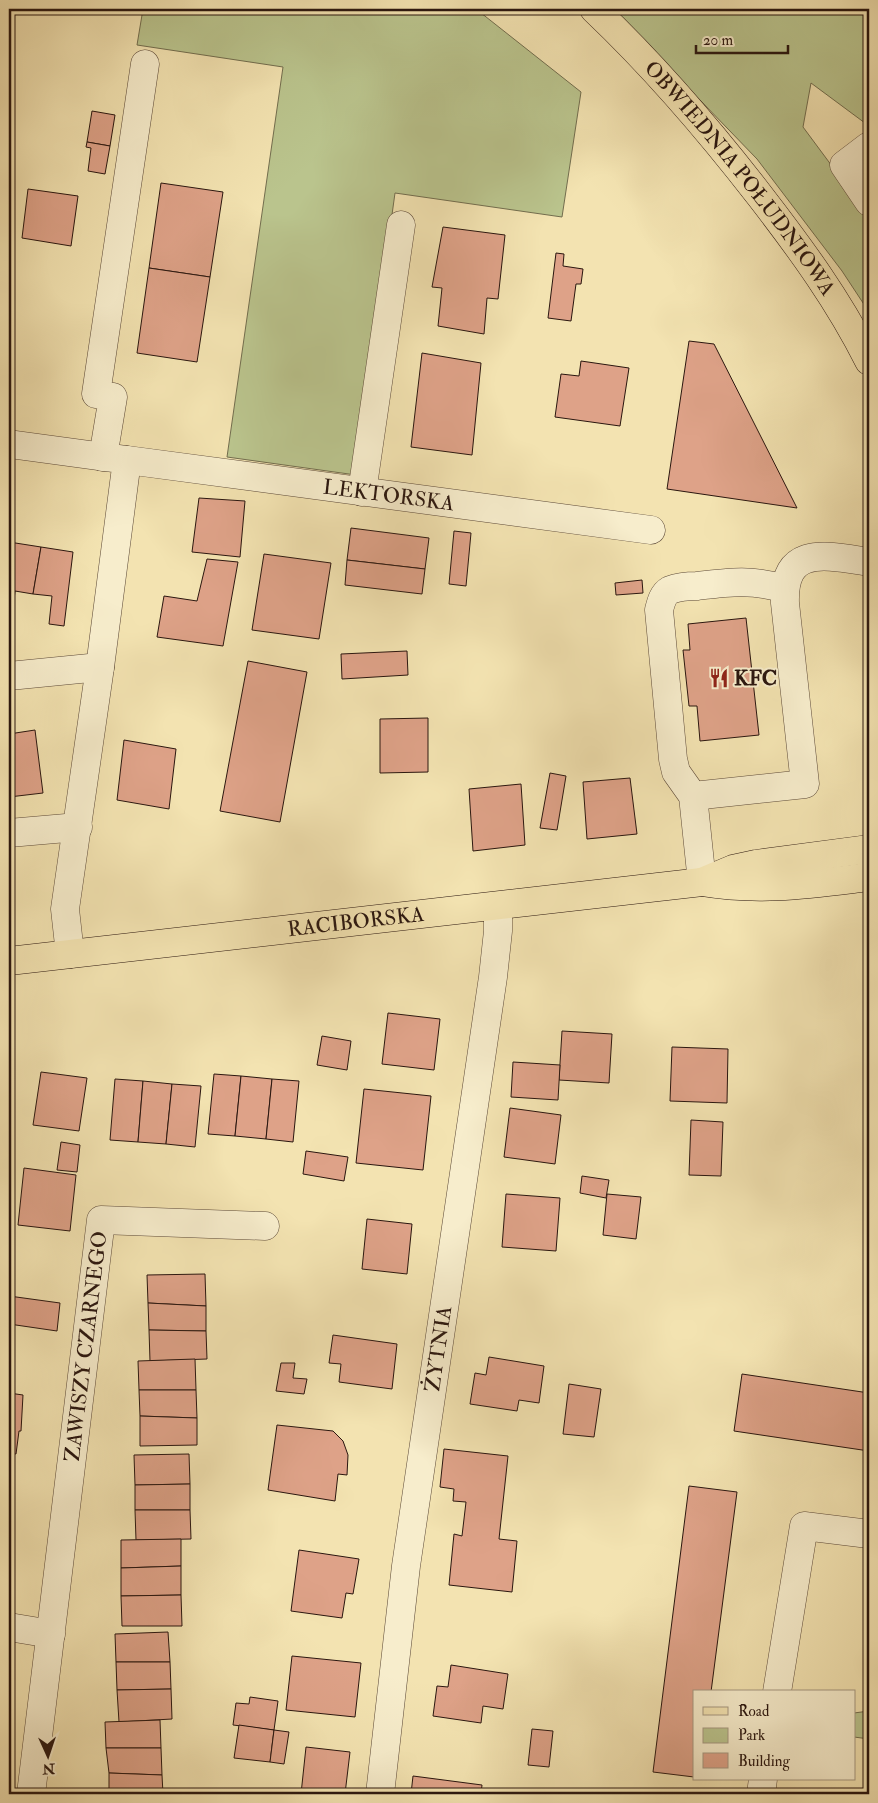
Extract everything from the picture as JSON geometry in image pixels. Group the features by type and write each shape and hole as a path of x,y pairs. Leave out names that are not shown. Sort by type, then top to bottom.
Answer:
{"main road":[{"name":"OBWIEDNIA POŁUDNIOWA","path":"594,9 685,102 729,155 812,264 869,358"},
{"name":"RACIBORSKA","path":"702,882 733,869 756,864 869,849"},
{"name":"RACIBORSKA","path":"9,961 702,882 733,887 760,888 863,880"}],"street":[{"path":"70,954 65,909 100,667 115,459 113,397 96,394 145,64"},
{"path":"869,146 844,164 869,202"},
{"path":"362,492 401,225"},
{"name":"LEKTORSKA","path":"9,444 651,530"},
{"path":"694,796 805,784 785,589 793,568 806,558 817,556 869,562"},
{"path":"702,882 694,796 676,772 673,759 659,624 659,610 662,598 669,591 679,588 738,581 753,581 785,589"},
{"path":"9,676 100,667"},
{"path":"9,833 78,827"},
{"name":"ŻYTNIA","path":"380,1794 406,1566 493,977 498,931 498,906"},
{"name":"ZAWISZY CZARNEGO","path":"31,1794 101,1220 264,1226"},
{"path":"777,1690 804,1526 869,1534"},
{"path":"9,1627 50,1634"},
{"path":"761,1794 763,1780"}],"green space":[{"path":"143,9 476,9 581,92 562,217 395,193 356,475 227,457 283,67 137,45"},
{"path":"612,9 866,9 869,11 869,126 811,83 803,127 869,216 869,312 842,271 757,159"},
{"path":"869,1711 869,1739 856,1737 856,1713"}],"building":[{"path":"92,111 115,115 110,146 87,142"},
{"path":"87,142 110,146 105,174 88,171 91,148 86,147"},
{"path":"161,183 223,192 210,277 149,268"},
{"path":"28,189 78,196 71,246 22,238"},
{"path":"443,227 505,235 498,299 487,298 484,334 438,326 442,288 432,287"},
{"path":"556,253 564,254 563,266 583,269 581,284 576,284 571,321 548,318"},
{"path":"149,268 210,277 197,362 137,353"},
{"path":"689,341 714,344 797,508 667,489"},
{"path":"422,353 481,363 472,455 411,447"},
{"path":"581,361 629,368 620,426 555,417 561,374 579,376"},
{"path":"199,498 245,501 240,557 192,552"},
{"path":"351,528 429,538 425,569 347,560"},
{"path":"454,531 471,533 466,586 449,584"},
{"path":"9,542 41,547 33,594 15,591 12,619 9,619"},
{"path":"41,547 73,552 64,626 49,624 52,596 33,594"},
{"path":"264,554 331,563 319,639 252,630"},
{"path":"207,559 238,562 223,646 157,637 164,596 197,601"},
{"path":"347,560 425,569 422,594 345,585"},
{"path":"642,580 643,593 616,595 615,583"},
{"name":"KFC","path":"746,618 759,735 700,741 697,706 689,706 683,650 690,650 688,624"},
{"path":"407,651 408,675 342,679 341,654"},
{"path":"248,661 307,672 280,822 220,811"},
{"path":"428,718 428,772 380,773 380,719"},
{"path":"35,730 43,793 9,797 9,734"},
{"path":"124,740 176,749 169,809 117,800"},
{"path":"550,773 566,776 557,830 540,828"},
{"path":"630,778 637,834 587,839 583,782"},
{"path":"521,784 525,845 473,851 469,789"},
{"path":"388,1013 440,1019 434,1070 382,1064"},
{"path":"562,1031 612,1034 609,1083 559,1080"},
{"path":"322,1036 351,1041 347,1070 317,1065"},
{"path":"672,1047 728,1049 727,1103 670,1101"},
{"path":"513,1062 560,1065 558,1100 511,1097"},
{"path":"41,1072 87,1078 79,1131 33,1125"},
{"path":"214,1074 241,1076 235,1136 208,1134"},
{"path":"241,1076 272,1079 266,1139 235,1136"},
{"path":"115,1079 143,1081 138,1142 110,1140"},
{"path":"272,1079 299,1081 293,1142 266,1139"},
{"path":"143,1081 172,1084 166,1144 138,1142"},
{"path":"172,1084 201,1086 195,1147 166,1144"},
{"path":"364,1089 431,1096 423,1170 356,1163"},
{"path":"510,1108 561,1115 555,1164 504,1157"},
{"path":"691,1120 723,1122 721,1176 689,1175"},
{"path":"61,1142 80,1145 77,1172 57,1170"},
{"path":"306,1151 348,1157 344,1181 303,1174"},
{"path":"24,1168 76,1175 70,1231 18,1225"},
{"path":"582,1176 609,1180 606,1198 580,1193"},
{"path":"506,1194 560,1198 556,1251 502,1247"},
{"path":"607,1194 641,1197 636,1239 603,1235"},
{"path":"367,1219 412,1224 407,1274 362,1269"},
{"path":"205,1274 206,1306 148,1303 147,1275"},
{"path":"9,1296 60,1303 57,1331 9,1324"},
{"path":"148,1303 206,1306 206,1331 149,1330"},
{"path":"149,1330 206,1331 207,1359 150,1361"},
{"path":"333,1335 397,1344 392,1389 339,1382 341,1364 329,1363"},
{"path":"489,1357 544,1366 539,1403 519,1400 517,1411 470,1404 475,1373 486,1375"},
{"path":"195,1359 196,1390 139,1390 138,1361"},
{"path":"281,1363 295,1363 293,1378 307,1379 304,1394 276,1391"},
{"path":"742,1374 869,1393 869,1451 734,1431"},
{"path":"569,1384 601,1389 594,1437 563,1434"},
{"path":"139,1390 196,1390 197,1418 140,1416"},
{"path":"9,1393 23,1395 21,1431 19,1431 16,1454 9,1453"},
{"path":"140,1416 197,1418 197,1445 140,1446"},
{"path":"277,1425 333,1431 343,1441 348,1455 347,1475 338,1474 335,1501 268,1490"},
{"path":"444,1449 508,1456 499,1539 517,1541 512,1592 449,1585 454,1534 462,1536 466,1502 453,1501 454,1489 440,1487"},
{"path":"189,1454 190,1484 135,1485 134,1455"},
{"path":"190,1484 190,1510 135,1510 135,1485"},
{"path":"689,1486 737,1492 711,1690 693,1690 693,1777 653,1772"},
{"path":"135,1510 190,1510 191,1539 136,1540"},
{"path":"181,1539 181,1566 121,1568 121,1540"},
{"path":"299,1550 359,1559 353,1594 346,1593 342,1618 291,1611"},
{"path":"181,1566 181,1595 121,1596 121,1568"},
{"path":"181,1595 182,1626 122,1626 121,1596"},
{"path":"168,1632 170,1662 116,1662 115,1634"},
{"path":"292,1656 361,1663 355,1717 286,1710"},
{"path":"116,1662 170,1662 171,1689 117,1690"},
{"path":"451,1665 508,1674 503,1709 483,1706 481,1723 433,1716 437,1686 448,1687"},
{"path":"171,1689 172,1719 119,1722 117,1690"},
{"path":"250,1697 278,1701 274,1730 233,1725 236,1703 249,1704"},
{"path":"160,1720 161,1748 106,1748 105,1722"},
{"path":"239,1725 274,1730 270,1762 234,1758"},
{"path":"532,1729 553,1731 549,1767 528,1765"},
{"path":"274,1730 289,1732 284,1764 270,1762"},
{"path":"306,1747 350,1752 345,1794 301,1794"},
{"path":"106,1748 161,1748 162,1775 109,1773"},
{"path":"109,1773 162,1775 163,1794 109,1794"},
{"path":"413,1776 482,1785 481,1794 411,1794"},
{"path":"844,1790 869,1794 844,1794"}],"place":[{"name":"KFC","path":"719,678"}]}
